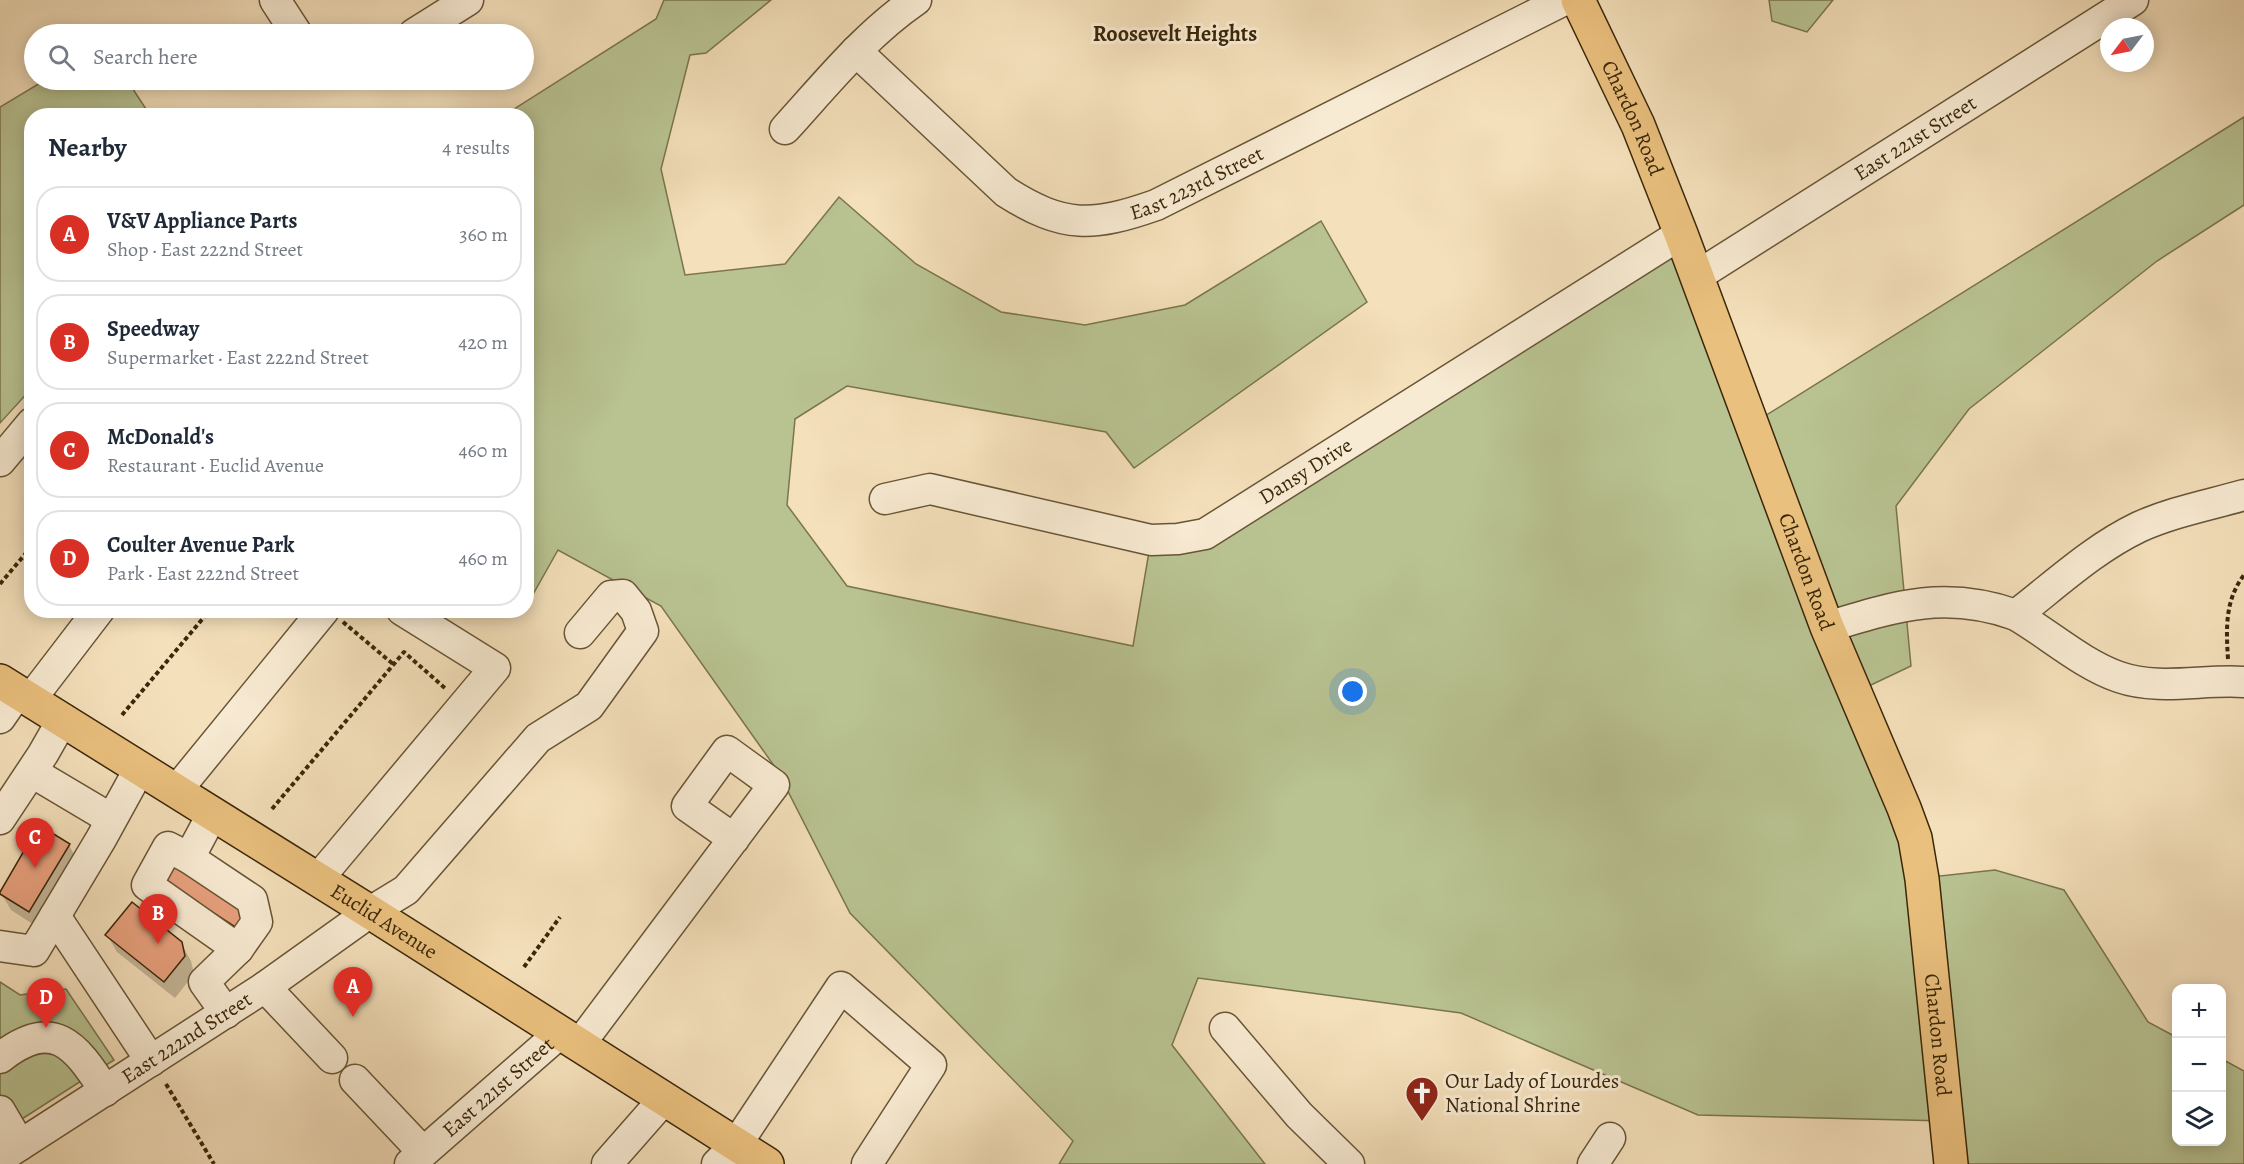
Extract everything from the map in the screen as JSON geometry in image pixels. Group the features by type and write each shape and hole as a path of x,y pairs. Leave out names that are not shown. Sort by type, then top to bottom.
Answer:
{"main road":[{"name":"Chardon Road","path":"1578,0 1638,125 1697,276 1827,627 1915,838 1922,879 1952,1164"},
{"name":"Euclid Avenue","path":"12,697 63,719 664,1099 726,1154 767,1164"}],"street":[{"path":"275,0 291,24"},
{"path":"430,24 468,0"},
{"path":"785,129 856,51 891,17 916,0"},
{"name":"East 223rd Street","path":"856,51 1006,192 1032,209 1059,219 1092,221 1122,217 1156,205 1564,0"},
{"name":"East 221st Street","path":"1697,276 2133,0"},
{"name":"Dansy Drive","path":"885,499 930,489 1151,540 1178,539 1205,534 1681,234"},
{"path":"0,460 24,432"},
{"path":"2016,615 2104,547 2140,527 2178,513 2244,495"},
{"name":"East 222nd Street","path":"10,1152 105,1091 158,1073 226,1013 370,912 406,890 538,738 589,706 643,631 636,611 623,595 611,596 580,633"},
{"path":"1827,627 1892,607 1936,602 1972,603 1994,607 2016,615 2082,658 2121,678 2179,684 2236,675"},
{"path":"12,697 91,618"},
{"path":"177,790 328,618"},
{"path":"318,879 495,668 415,618"},
{"path":"0,819 32,772 63,719"},
{"path":"0,946 34,951 140,768"},
{"path":"32,772 106,829"},
{"path":"189,858 213,813"},
{"path":"0,930 18,931 32,925 80,850 106,829"},
{"name":"East 221st Street","path":"417,1158 570,1039 734,839"},
{"path":"226,1013 204,981 238,949 257,922 252,900 189,858 168,847 147,885 238,949"},
{"path":"55,916 158,1073"},
{"path":"265,987 332,1058"},
{"path":"726,1154 841,987 931,1065 867,1164"},
{"path":"1225,1028 1299,1115 1349,1164"},
{"path":"0,1058 15,1046 32,1039 50,1037 69,1045 83,1057 105,1091"},
{"path":"355,1080 417,1158"},
{"path":"607,1164 664,1099"},
{"path":"0,1111 10,1152"},
{"path":"1593,1164 1610,1138"}],"path":[{"path":"0,584 24,556"},
{"path":"2236,675 2227,614 2233,592 2244,575"},
{"path":"122,715 203,618"},
{"path":"336,618 393,664"},
{"path":"272,809 404,652 465,705"},
{"path":"524,967 560,917"},
{"path":"158,1073 214,1164"}],"green space":[{"path":"664,0 771,0 706,53 690,55 661,169 685,275 785,264 839,197 916,264 1001,312 1085,325 1185,305 1321,221 1367,302 1134,468 1106,432 847,386 795,419 787,505 847,586 1133,646 1151,540 1178,539 1681,234 1752,424 2244,117 2244,205 2157,261 1969,409 1896,506 1911,666 1854,693 1922,878 1995,870 2064,890 2148,1022 2172,1035 2172,1146 2226,1146 2226,1061 2244,1071 2244,1164 1951,1164 1947,1121 1698,1115 1461,1013 1198,978 1172,1045 1265,1164 1059,1164 1073,1141 850,913 777,770 661,606 558,550 534,593 534,108 516,108 656,19"},
{"path":"1769,0 1833,0 1807,32 1772,21"},
{"path":"28,90 134,90 145,108 24,108 24,397 0,423 0,107"},
{"path":"0,982 20,995 66,989 114,1060 0,1133"}],"building":[{"path":"39,825 70,844 29,912 0,892"},
{"path":"175,861 253,911 240,930 162,880"},
{"path":"132,902 182,942 185,956 164,982 105,935"}],"place":[{"name":"McDonald's","path":"35,868"},
{"name":"Speedway","path":"158,944"},
{"name":"V&V Appliance Parts","path":"353,1017"},
{"name":"Coulter Avenue Park","path":"46,1028"},
{"name":"Our Lady of Lourdes National Shrine","path":"1422,1122"}],"district":[{"name":"Roosevelt Heights","path":"1175,34"}]}
